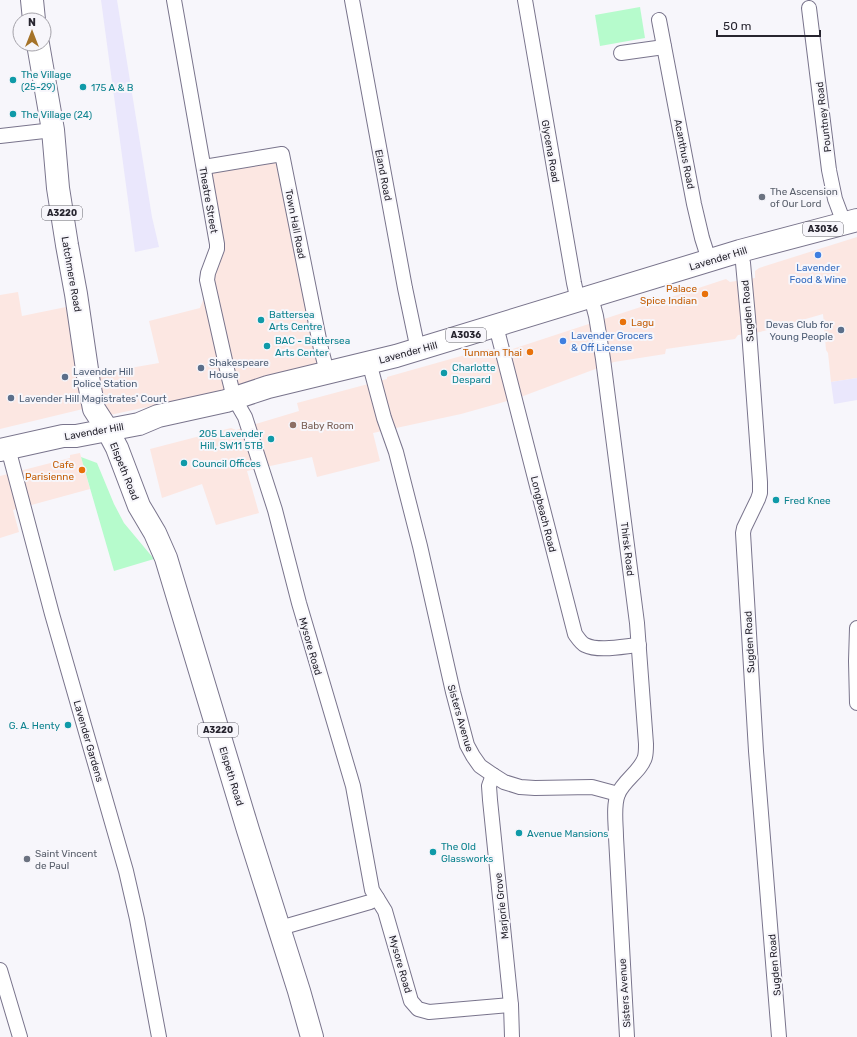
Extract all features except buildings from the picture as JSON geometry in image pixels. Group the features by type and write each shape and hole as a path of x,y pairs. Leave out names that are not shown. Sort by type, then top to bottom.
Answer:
{"main road":[{"path":"32,0 33,12"},
{"name":"Latchmere Road","path":"39,52 53,130 59,195 89,383 94,409 107,429"},
{"name":"Lavender Hill","path":"4,449 63,436 76,436 139,424 158,416 234,398 268,387 418,350 709,260 850,222"},
{"name":"Elspeth Road","path":"107,429 120,456 139,506 155,533 166,558 312,1037"}],"street":[{"name":"Theatre Street","path":"174,0 217,249 207,280 234,398"},
{"name":"Eland Road","path":"352,0 406,295 418,350"},
{"name":"Glycena Road","path":"525,0 574,283 585,299"},
{"name":"Pountney Road","path":"809,8 829,170 835,199 850,222"},
{"name":"Acanthus Road","path":"659,20 696,210 702,238 709,260"},
{"path":"621,53 664,47"},
{"path":"0,136 53,130"},
{"name":"Town Hall Road","path":"204,167 282,154 319,341 327,372"},
{"name":"Sugden Road","path":"740,251 743,263 748,318 760,482 760,493 743,533 756,751 779,1037"},
{"name":"Thirsk Road","path":"585,299 596,316 606,383 639,645 646,744 645,758 618,794"},
{"name":"Longbeach Road","path":"496,326 575,634 585,645 594,648 639,645"},
{"name":"Sisters Avenue","path":"369,362 384,418 396,452 420,546 453,692 467,745 473,756 480,766 493,775 504,782 520,787 592,787 618,794 615,807 616,837 627,1037"},
{"name":"Mysore Road","path":"234,398 243,412 275,510 299,603 352,786 372,890 385,911 411,1001 418,1009 429,1012 511,1005"},
{"name":"Lavender Gardens","path":"4,449 126,871 137,918 159,1037"},
{"path":"857,628 857,703"},
{"name":"Marjorie Grove","path":"493,775 489,786 490,800 511,1005 512,1037"},
{"path":"280,928 370,902 377,898"},
{"path":"0,970 20,1037"}],"shaded area":[{"path":"101,0 117,0 152,217 159,247 135,252"},
{"path":"272,160 280,165 318,367 217,392 110,415 98,407 95,374 159,363 149,321 200,308 216,267 208,174 213,168"},
{"path":"857,237 857,378 831,382 828,353 826,350 823,314 760,332 738,335 735,339 666,349 665,354 614,362 518,398 461,414 373,433 380,461 317,477 312,457 247,471 259,513 216,525 202,484 162,498 150,449 231,428 236,430 299,411 297,403 387,379 387,377 486,349 489,349 491,356 726,279 730,282 755,278 755,271 759,268"},
{"path":"18,292 22,316 66,307 73,307 83,409 0,429 0,295"},
{"path":"857,378 857,400 834,404 831,382"},
{"path":"80,453 90,489 13,510 19,532 0,538 0,476 70,458 70,455"}],"green space":[{"path":"640,7 645,38 600,46 595,15"},
{"path":"81,457 97,463 114,504 124,523 154,559 114,571"}],"place":[{"name":"The Village (25-29)","path":"13,80"},
{"name":"175 A & B","path":"83,87"},
{"name":"The Village (24)","path":"13,114"},
{"name":"The Ascension of Our Lord","path":"762,197"},
{"name":"Lavender Food & Wine","path":"818,255"},
{"name":"Palace Spice Indian","path":"705,294"},
{"name":"Battersea Arts Centre","path":"261,320"},
{"name":"Lagu","path":"623,322"},
{"name":"Devas Club for Young People","path":"841,330"},
{"name":"Lavender Grocers & Off License","path":"563,341"},
{"name":"BAC - Battersea Arts Center","path":"267,346"},
{"name":"Tunman Thai","path":"530,352"},
{"name":"Shakespeare House","path":"201,368"},
{"name":"Charlotte Despard","path":"444,373"},
{"name":"Lavender Hill Police Station","path":"65,377"},
{"name":"Lavender Hill Magistrates' Court","path":"11,398"},
{"name":"Baby Room","path":"293,425"},
{"name":"205 Lavender Hill, SW11 5TB","path":"271,439"},
{"name":"Council Offices","path":"184,463"},
{"name":"Cafe Parisienne","path":"82,470"},
{"name":"Fred Knee","path":"776,500"},
{"name":"G. A. Henty","path":"68,725"},
{"name":"Avenue Mansions","path":"519,833"},
{"name":"The Old Glassworks","path":"433,852"},
{"name":"Saint Vincent de Paul","path":"27,859"}]}
